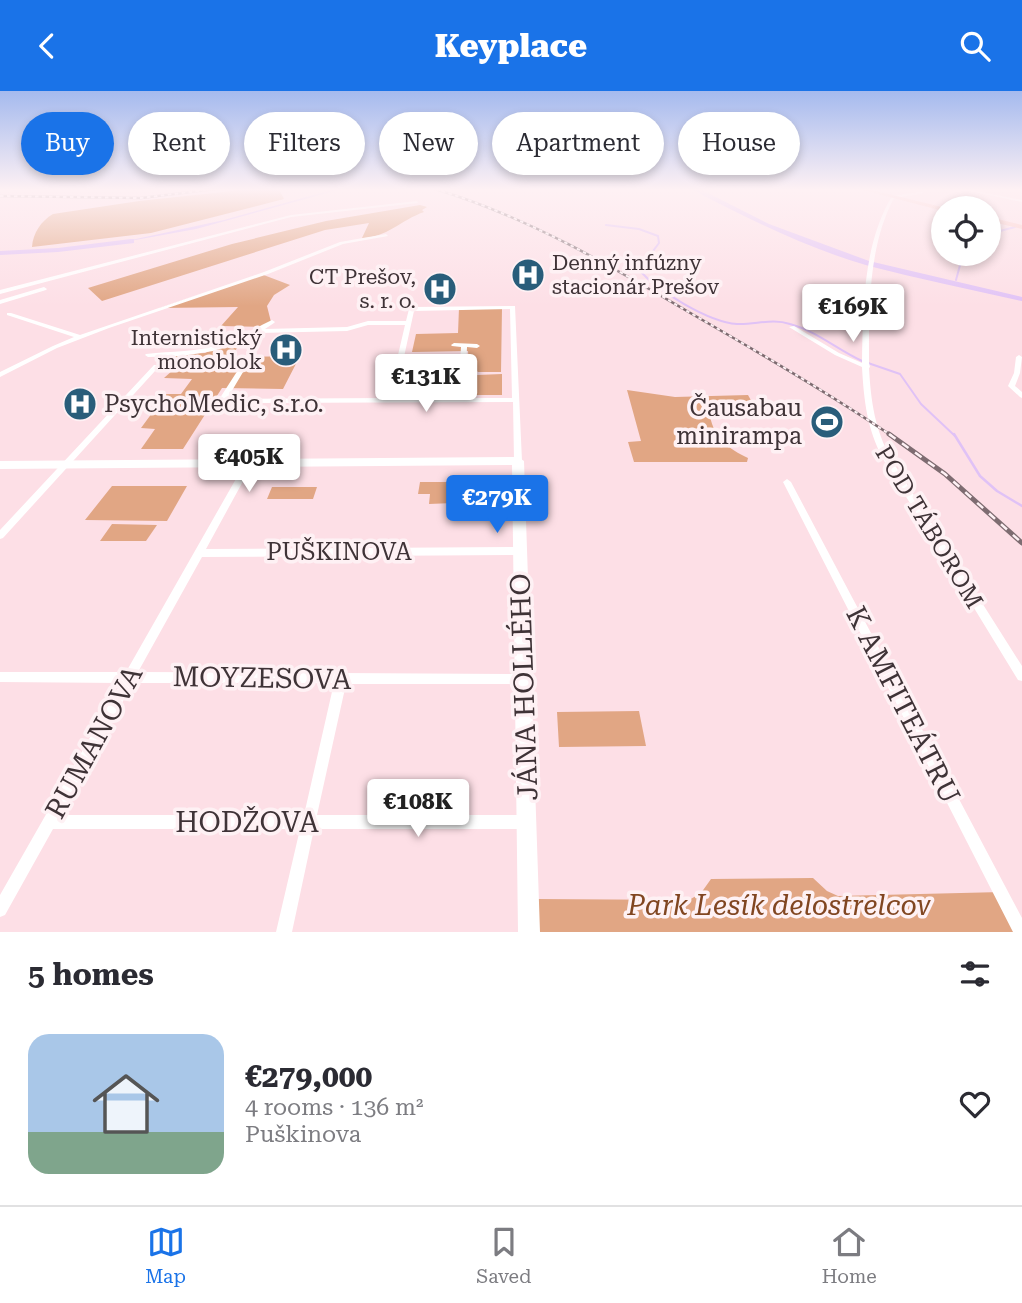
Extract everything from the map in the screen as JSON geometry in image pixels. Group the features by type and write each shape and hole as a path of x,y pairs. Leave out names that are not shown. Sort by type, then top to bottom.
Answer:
{"street":[{"path":"0,292 244,228"},
{"name":"POD TÁBOROM","path":"878,228 867,318 868,407 882,449 1022,676"},
{"path":"0,375 79,337 279,268 347,241 386,235"},
{"path":"0,302 44,289"},
{"name":"JÁNA HOLLÉHO","path":"391,400 412,309 513,307 529,932"},
{"path":"9,314 79,337"},
{"path":"148,355 164,357 206,352 272,322"},
{"path":"256,331 347,329 368,323 409,323"},
{"path":"792,327 837,354 867,367"},
{"path":"454,345 477,346"},
{"path":"461,400 464,345"},
{"path":"249,357 222,401 516,400"},
{"path":"1019,357 1012,386 1022,396"},
{"path":"0,536 155,367 242,368"},
{"path":"0,465 518,461"},
{"name":"RUMANOVA","path":"0,910 250,463"},
{"name":"K AMFITEÁTRU","path":"787,482 1021,929"},
{"name":"PUŠKINOVA","path":"199,553 521,551"},
{"name":"MOYZESOVA","path":"0,677 524,679"},
{"path":"284,932 341,679"},
{"name":"HODŽOVA","path":"50,822 528,822"}],"green space":[{"path":"38,228 170,228 151,233 32,247"},
{"path":"296,228 336,228 102,301 88,288 232,244"},
{"path":"367,228 392,228 379,235 362,238"},
{"path":"261,274 290,285 274,295 267,306 271,322 264,327 221,326 238,307 160,308"},
{"path":"459,308 502,308 501,372 478,372 469,363 468,351 412,352 416,334 458,333"},
{"path":"246,335 231,357 300,356 283,389 222,388 183,449 141,449 155,429 141,428 166,394 181,394 192,379 164,378 173,370 153,369 166,355 205,353"},
{"path":"502,374 502,395 469,395 468,383 477,375"},
{"path":"627,390 675,397 748,395 757,411 731,411 710,416 719,437 729,447 748,458 747,462 634,462 628,442 641,441"},
{"path":"420,482 464,482 463,494 454,494 453,503 429,504 430,494 418,494"},
{"path":"112,486 187,486 167,521 85,520"},
{"path":"272,487 317,487 313,499 267,499"},
{"path":"112,524 157,525 146,541 100,541"},
{"path":"639,711 646,746 559,747 557,712"},
{"name":"Park Lesík delostrelcov","path":"813,878 827,891 838,896 1002,892 1022,932 537,932 536,899 689,900 701,893 711,879"}],"shaded area":[{"path":"186,228 199,228 196,229 113,244"},
{"path":"770,228 780,228 869,261 1022,297 1022,301 869,266"}],"waterway":[{"path":"633,228 658,236 659,243 639,270 671,296 698,312 737,324 790,324 809,331 862,361"},
{"path":"1001,231 1010,228"},
{"path":"0,253 58,250 131,241"},
{"path":"956,280 960,266"},
{"path":"868,363 900,374 921,404 955,436"},
{"path":"954,434 980,476 997,491 1022,506"}],"tunnel":[{"path":"158,363 163,358"}],"railway":[{"path":"535,228 599,260 661,296 793,373 890,434"},
{"path":"890,434 945,474 1022,543"}],"place":[{"name":"Denný infúzny stacionár Prešov","path":"528,275"},
{"name":"CT Prešov, s. r. o.","path":"440,289"},
{"name":"Internistický monoblok","path":"286,350"},
{"name":"PsychoMedic, s.r.o.","path":"80,404"},
{"name":"Čausabau minirampa","path":"827,422"}]}
